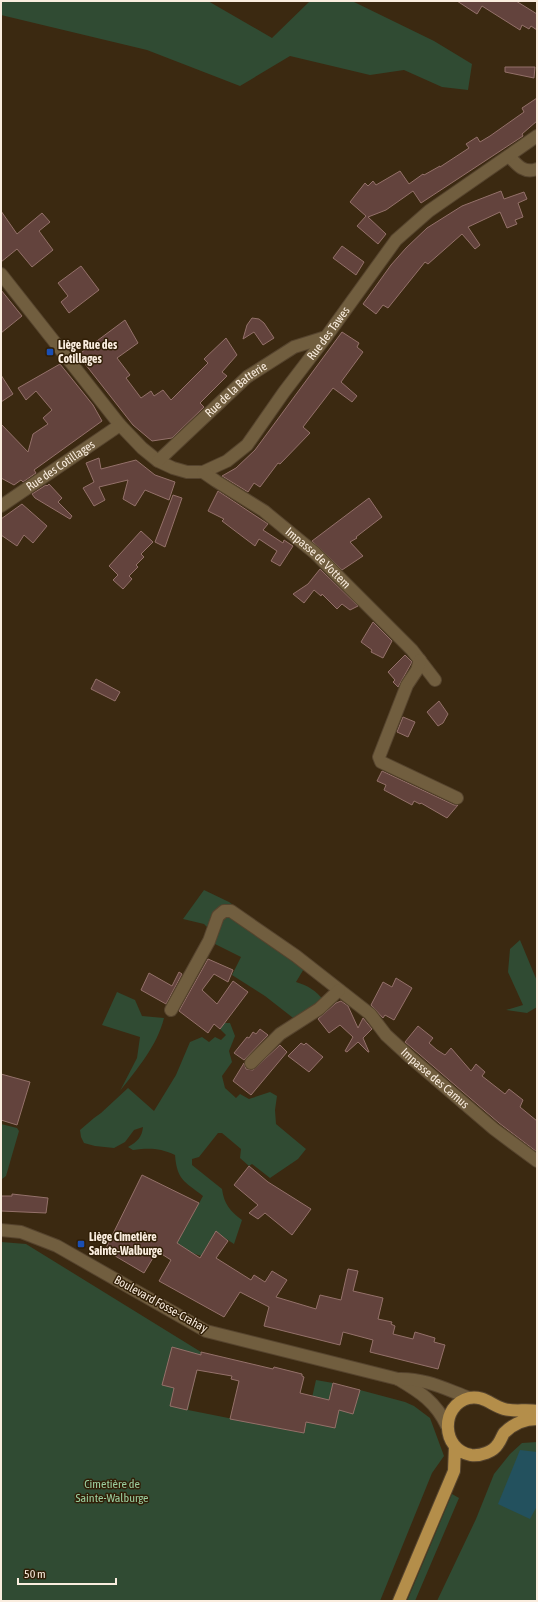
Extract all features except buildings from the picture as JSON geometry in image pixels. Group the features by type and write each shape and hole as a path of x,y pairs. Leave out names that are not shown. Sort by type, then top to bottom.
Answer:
{"main road":[{"name":"Boulevard Fosse-Crahay","path":"470,1398 488,1400 504,1409 537,1411"},
{"path":"447,1426 448,1416 454,1407 461,1401 470,1398"},
{"path":"496,1405 504,1421 504,1434"},
{"path":"455,1446 463,1452 471,1454 480,1455 490,1452 498,1445 504,1434 522,1421 537,1419"},
{"name":"Boulevard Fosse-Crahay","path":"447,1426 449,1438 455,1446"},
{"path":"399,1601 454,1471 455,1446"},
{"path":"454,1471 471,1454"}],"street":[{"name":"Rue des Tawes","path":"1,274 120,425 142,448 158,461 173,468 187,472 204,472 227,461 247,445 284,392 396,240 429,211 537,136"},
{"path":"509,156 523,170 537,170"},
{"name":"Rue de la Batterie","path":"158,461 253,374 294,347 326,337"},
{"name":"Rue des Cotillages","path":"1,506 120,425"},
{"name":"Impasse de Vottem","path":"204,472 216,482 264,511 315,553 412,650 435,680"},
{"path":"420,660 417,670 408,685 381,748 379,757 381,762 457,798"},
{"name":"Impasse des Camus","path":"171,1010 209,940 218,916 224,911 231,911 296,956 370,1014 386,1035 410,1057 494,1129 537,1161"},
{"path":"251,1063 280,1034 319,1009 339,990"},
{"name":"Boulevard Fosse-Crahay","path":"1,1230 22,1232 57,1246 206,1331 398,1379 412,1378 425,1381 470,1398"},
{"name":"Boulevard Fosse-Crahay","path":"398,1379 425,1396 436,1406 447,1426"}],"green space":[{"path":"1,1 208,1 272,38 310,1 352,1 434,41 472,64 468,90 442,87 404,70 370,75 290,56 240,86 147,50 1,15"},
{"path":"204,890 229,902 239,909 233,907 210,930 204,924 183,919"},
{"path":"229,916 305,967 296,982 312,989 324,1001 297,1021 265,996 232,975 241,957 211,942 224,918"},
{"path":"520,940 537,981 537,1007 527,1013 506,1010 523,1005 508,972 510,949"},
{"path":"117,992 135,1000 142,1016 164,1018 157,1038 151,1048 140,1066 120,1091 137,1058 140,1037 102,1025"},
{"path":"224,1023 230,1023 235,1036 229,1051 232,1062 222,1076 225,1088 236,1098 240,1094 249,1099 270,1092 277,1096 275,1110 276,1124 306,1149 298,1159 270,1178 252,1164 249,1166 240,1158 241,1149 222,1133 218,1133 199,1157 192,1159 192,1165 222,1189 224,1199 228,1207 242,1220 234,1244 216,1232 201,1256 192,1253 177,1243 203,1196 186,1183 180,1175 175,1155 159,1150 133,1150 128,1147 142,1134 143,1127 134,1130 125,1142 114,1148 84,1143 80,1130 128,1088 154,1111 176,1075 190,1042 202,1037 209,1042 215,1037 221,1040 226,1035 220,1029"},
{"path":"1,1124 17,1128 19,1131 6,1176 2,1179"},
{"name":"Cimetière de Sainte-Walburge","path":"1,1242 26,1244 201,1352 188,1410 304,1433 316,1380 333,1383 328,1402 353,1414 360,1390 405,1402 414,1406 430,1418 444,1456 432,1473 380,1601 1,1601"},
{"path":"537,1442 537,1599 535,1601 437,1601 476,1519 494,1474 510,1454 522,1443"},
{"path":"452,1494 459,1498 415,1601 407,1601"}],"water":[{"path":"520,1450 537,1452 537,1506 530,1519 498,1504"}],"place":[{"name":"Liège Rue des Cotillages","path":"50,352"},
{"name":"Liège Cimetière Sainte-Walburge","path":"81,1244"}]}
